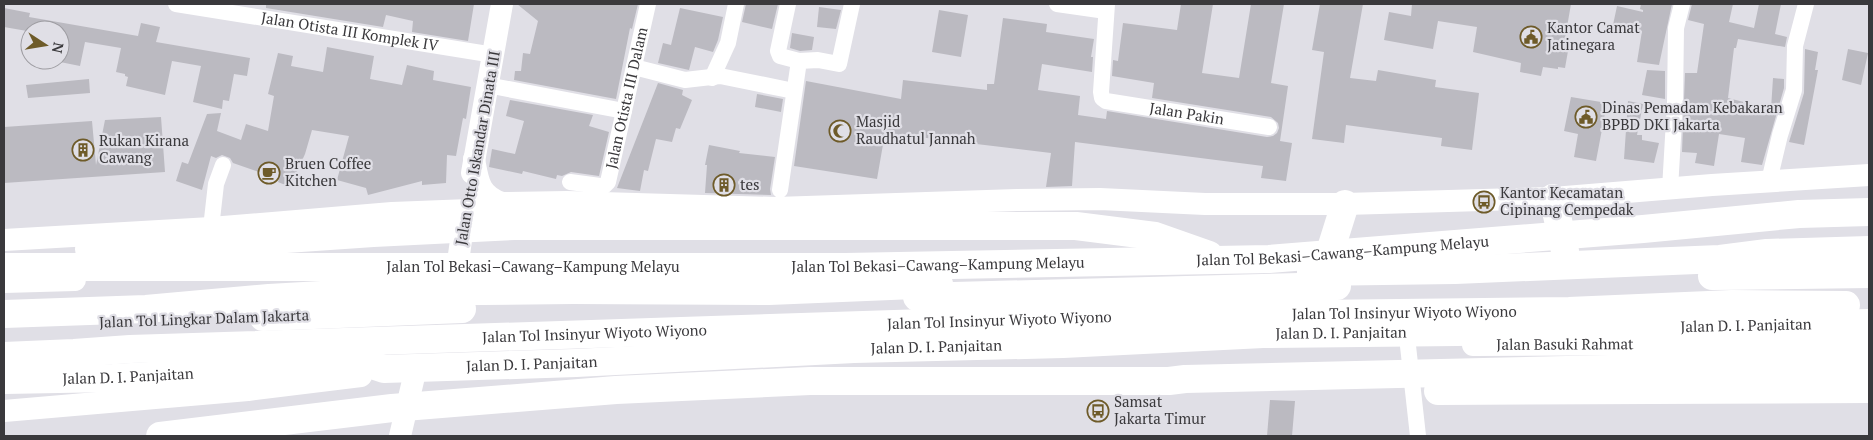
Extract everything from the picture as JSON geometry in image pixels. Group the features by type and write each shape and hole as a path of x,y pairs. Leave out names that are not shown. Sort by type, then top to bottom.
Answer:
{"highway":[{"path":"1553,198 1569,265"},
{"path":"1324,272 1345,204"},
{"name":"Jalan Tol Bekasi–Cawang–Kampung Melayu","path":"4,267 845,267 1269,259 1643,230 1799,214 1869,212"},
{"path":"4,252 215,244 514,226 1076,226 1155,236 1258,272"},
{"path":"4,314 146,309 374,292 455,282 765,291 1258,272 1455,270 1720,259 1766,254 1869,250"},
{"path":"1720,259 1774,266 1869,268"},
{"path":"1455,270 1466,273 1476,279 1483,289 1485,297 1484,312 1480,319 1466,330 1457,332"},
{"path":"199,305 218,274"},
{"name":"Jalan Tol Insinyur Wiyoto Wiyono","path":"404,312 539,306 1729,275 1869,274"},
{"path":"4,300 121,298 339,303 404,312"},
{"name":"Jalan Tol Insinyur Wiyoto Wiyono","path":"130,349 1131,316 1569,311 1732,304 1869,306"},
{"path":"1569,311 1685,329 1869,333"},
{"name":"Jalan Tol Lingkar Dalam Jakarta","path":"4,326 404,312"},
{"name":"Jalan D. I. Panjaitan","path":"4,380 113,378 369,364 384,369 576,363 854,349 1064,344 1263,334 1457,332 1869,323"},
{"path":"4,385 66,379 85,374 108,364 130,349"},
{"name":"Jalan Tol Lingkar Dalam Jakarta","path":"4,356 130,349"},
{"path":"1169,382 1185,379 1869,363"},
{"path":"160,436 392,408 616,390 810,381 1169,382 1436,391 1869,389"}],"street":[{"name":"Jalan Otista III Komplek IV","path":"176,4 265,11 494,55"},
{"name":"Jalan Otto Iskandar Dinata III","path":"455,282 465,209 502,4"},
{"name":"Jalan Otista III Dalam","path":"570,182 604,186 608,182 648,4"},
{"path":"712,78 728,43 736,4"},
{"path":"788,4 778,51 780,56 799,61 818,60 838,64 852,4"},
{"path":"1057,4 1107,8"},
{"path":"1670,189 1675,103 1676,28 1682,4"},
{"path":"1769,181 1780,135 1794,90 1795,46 1806,4"},
{"name":"Jalan Pakin","path":"1107,8 1101,92 1102,98 1106,101 1269,127"},
{"path":"780,190 799,61"},
{"path":"634,66 685,80 720,76 794,91"},
{"path":"487,85 624,111"},
{"path":"474,159 480,186 492,199 502,203 567,202 776,208 1018,200 1100,200 1205,204 1345,204 1553,198 1869,174"},
{"path":"211,228 216,184 223,165"},
{"path":"4,240 211,228 465,209 495,209 502,203"},
{"path":"4,282 363,271 455,282"},
{"name":"Jalan Basuki Rahmat","path":"1263,334 1275,340 1356,346 1869,343"},
{"path":"1408,346 1418,436"},
{"path":"400,436 416,368"},
{"path":"4,411 248,390 369,375 384,369"}],"building":[{"path":"266,4 474,4 468,41 412,32 413,21 386,15 383,27 266,8"},
{"path":"517,4 638,4 632,29 630,28 616,99 514,80 515,71 521,71 523,53 530,54 538,21"},
{"path":"746,4 778,4 772,29 742,22"},
{"path":"1181,4 1213,4 1202,73 1239,78 1251,4 1284,4 1271,83 1288,86 1280,141 1292,143 1286,181 1261,178 1263,166 1075,142 1072,186 1046,187 1051,153 885,133 877,179 794,166 806,81 901,99 903,80 987,90 987,84 994,84 1003,18 1047,24 1046,32 1094,39 1091,57 1093,57 1092,72 1042,64 1038,90 1080,96 1078,115 1106,119 1107,111 1267,137 1273,136 1279,128 1278,123 1271,117 1152,98 1154,83 1112,76 1113,60 1118,61 1123,23 1177,30"},
{"path":"1320,4 1363,4 1350,78 1376,81 1378,70 1436,80 1435,87 1479,93 1472,150 1441,146 1442,138 1346,125 1344,143 1312,139 1324,52 1312,50"},
{"path":"1412,4 1571,4 1563,50 1568,51 1565,68 1543,67 1541,76 1520,72 1521,63 1473,52 1477,27 1438,21 1433,49 1384,40 1389,12 1411,16"},
{"path":"1641,4 1672,4 1659,65 1637,62 1642,31 1613,25 1617,6 1643,12 1640,9"},
{"path":"1692,4 1733,4 1729,22 1754,28 1759,4 1781,4 1775,34 1787,37 1785,47 1738,39 1736,48 1734,48 1728,98 1771,109 1773,78 1784,79 1784,88 1762,165 1741,162 1745,138 1719,134 1714,166 1695,163 1697,153 1682,152 1685,73 1697,73 1704,24 1688,20"},
{"path":"819,7 841,10 836,29 817,27"},
{"path":"4,8 30,13 29,17 46,20 20,20 20,30 4,27"},
{"path":"680,8 723,17 718,40 713,52 695,47 689,70 658,63 663,43 671,45"},
{"path":"939,10 968,15 961,57 932,52"},
{"path":"141,23 160,27 156,42 250,58 247,76 234,74 229,101 223,100 222,109 193,102 201,66 172,61 165,95 126,86 128,77 125,74 116,72 121,48 85,42 80,66 70,64 70,24 138,36"},
{"path":"792,33 814,37 812,50 800,51 790,48"},
{"path":"327,47 374,56 370,79 402,85 407,65 434,71 433,80 471,87 466,119 463,118 456,156 447,155 446,183 422,185 422,181 368,195 366,188 337,180 349,136 312,130 305,154 290,187 278,182 279,179 233,163 230,158 222,155 216,158 211,156 202,190 176,181 182,162 188,164 207,114 221,113 217,131 241,140 246,124 268,131 274,96 268,94 278,53 293,56 291,66 323,72"},
{"path":"1805,49 1818,52 1815,70 1818,70 1804,145 1789,142 1804,93"},
{"path":"1848,49 1868,53 1861,85 1842,80"},
{"path":"1647,70 1665,71 1665,99 1642,95"},
{"name":"Rukan Kirana Cawang","path":"89,79 90,93 28,98 26,85"},
{"path":"658,83 683,90 682,95 692,100 680,129 676,128 672,142 656,139 648,171 644,170 640,191 617,188"},
{"path":"757,94 783,99 781,112 755,107"},
{"name":"Dinas Pemadam Kebakaran BPBD DKI Jakarta","path":"1571,97 1607,103 1596,161 1574,157 1578,134 1564,131"},
{"path":"510,100 593,115 589,126 609,132 599,176 571,172 562,176 557,175 556,179 523,171 522,174 489,167 492,149 515,154 524,121 506,116"},
{"path":"1628,101 1643,104 1637,135 1642,135 1642,140 1659,143 1654,163 1624,159"},
{"name":"Rukan Kirana Cawang","path":"161,117 165,172 4,183 4,127 92,121 96,165 105,120"},
{"path":"709,145 740,151 739,153 775,157 770,189 771,195 705,193 707,165 705,165"},
{"path":"1270,400 1295,401 1292,436 1267,436"}],"place":[{"name":"Kantor Camat Jatinegara","path":"1531,37"},
{"name":"Dinas Pemadam Kebakaran BPBD DKI Jakarta","path":"1586,117"},
{"name":"Masjid Raudhatul Jannah","path":"840,131"},
{"name":"Rukan Kirana Cawang","path":"83,150"},
{"name":"Bruen Coffee Kitchen","path":"269,173"},
{"name":"tes","path":"724,185"},
{"name":"Kantor Kecamatan Cipinang Cempedak","path":"1484,202"},
{"name":"Samsat Jakarta Timur","path":"1098,411"}]}
